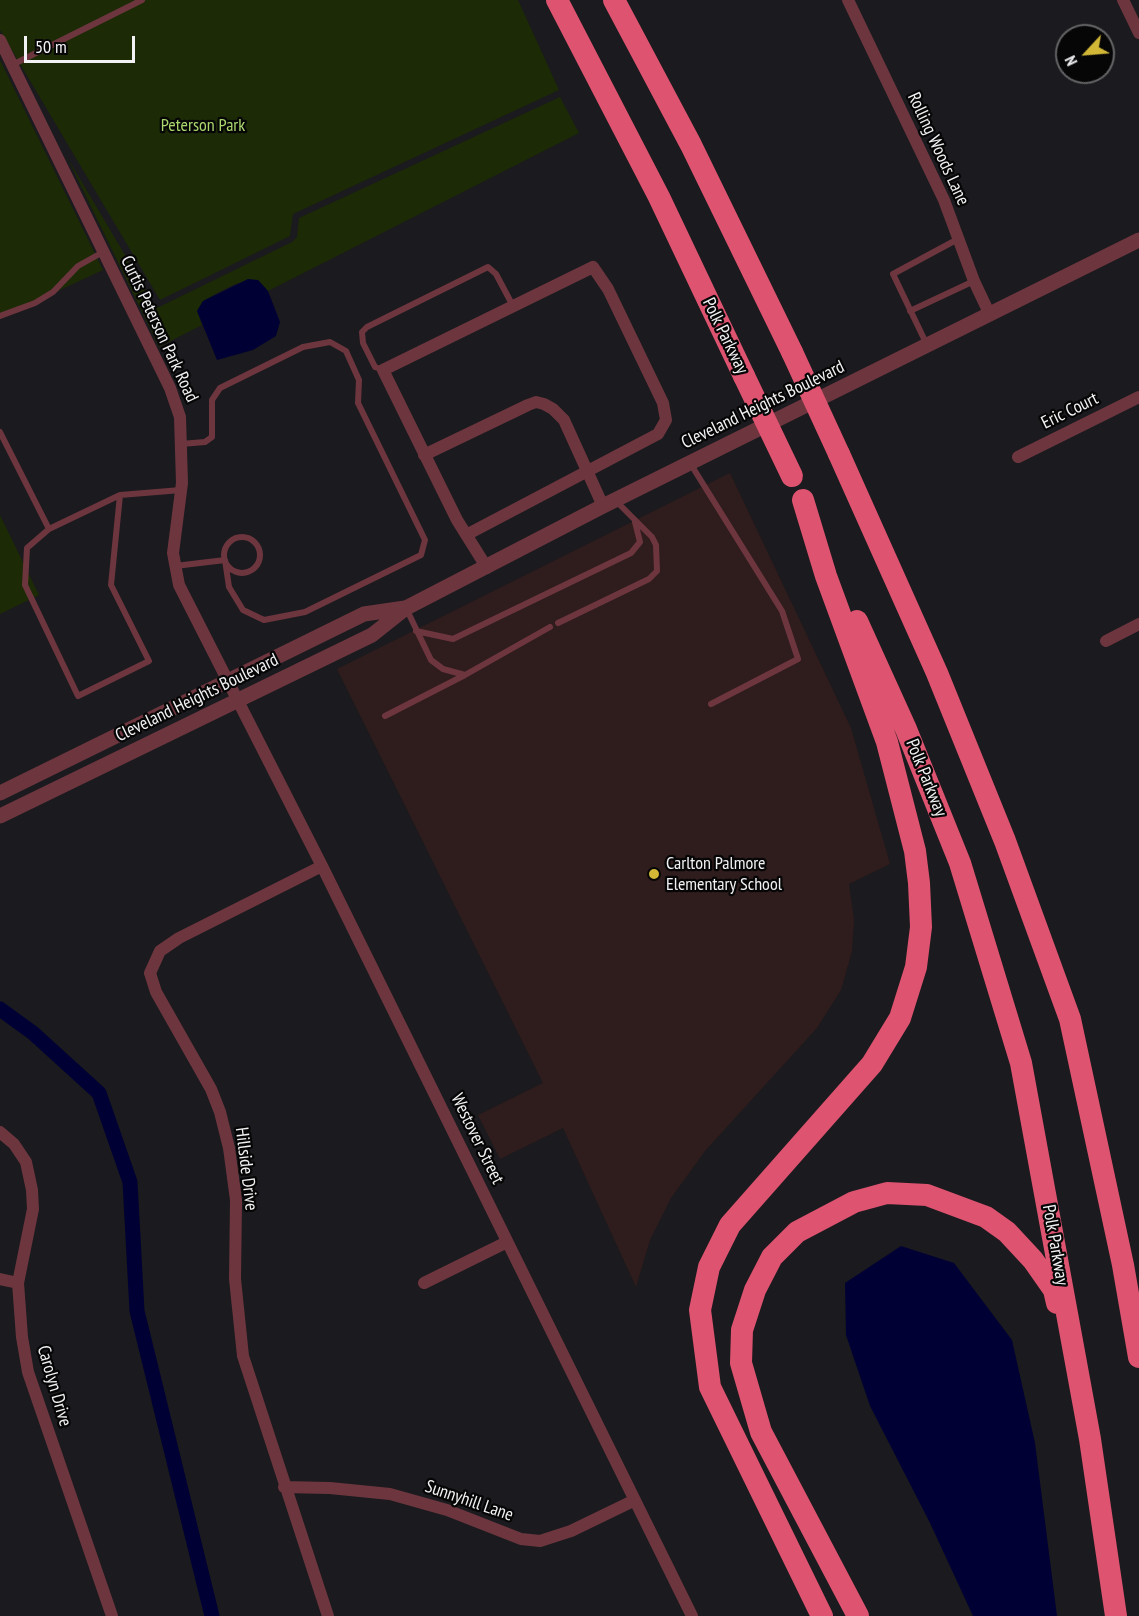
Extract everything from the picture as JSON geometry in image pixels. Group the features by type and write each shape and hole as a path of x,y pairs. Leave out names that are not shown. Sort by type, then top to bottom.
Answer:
{"highway":[{"name":"Polk Parkway","path":"557,0 659,197 792,476 906,729 960,863 1021,1063 1090,1439 1116,1616"},
{"path":"614,0 691,145 792,352 937,673 1005,841 1070,1019 1139,1262"},
{"path":"803,500 826,576 887,742 915,851 921,927 916,967 900,1018 872,1064 730,1225 709,1267 700,1310 710,1387 822,1616"},
{"path":"1070,1019 1123,1265 1139,1357"},
{"path":"858,1616 761,1431 741,1363 742,1330 755,1290 772,1257 797,1232 854,1202 887,1193 927,1195 987,1217 1007,1232 1033,1260 1054,1290 1090,1439"}],"street":[{"name":"Rolling Woods Lane","path":"848,0 944,200 974,281 990,315"},
{"path":"1123,0 1139,33"},
{"name":"Curtis Peterson Park Road","path":"0,40 170,388 180,417 182,444 181,490 173,553 175,566 179,585 228,680"},
{"name":"Cleveland Heights Boulevard","path":"0,816 372,635 406,608 609,503 1139,240"},
{"path":"468,534 658,434 666,420 663,403 608,289 593,267 383,370 457,520 468,534 487,568"},
{"name":"Eric Court","path":"1018,457 1139,397"},
{"path":"424,455 536,402 554,409 564,420 587,470 609,503"},
{"name":"Cleveland Heights Boulevard","path":"0,793 364,614 406,608"},
{"path":"1106,641 1139,624"},
{"name":"Westover Street","path":"228,680 692,1616"},
{"name":"Hillside Drive","path":"322,866 179,938 160,951 150,973 156,992 211,1089 220,1112 229,1148 236,1200 238,1333 248,1378 328,1616"},
{"name":"Carolyn Drive","path":"0,1132 14,1144 26,1162 32,1190 33,1209 18,1283 22,1337 28,1372 112,1616"},
{"path":"424,1283 507,1242"},
{"path":"0,1279 18,1283"},
{"name":"Sunnyhill Lane","path":"284,1487 330,1488 390,1494 447,1510 521,1539 540,1541 572,1531 634,1500"}],"lane":[{"path":"12,65 142,0"},
{"path":"928,345 893,274 958,239"},
{"path":"0,316 44,297 78,266 104,251"},
{"path":"383,370 375,367 363,344 363,332 367,327 488,267 496,274 513,306"},
{"path":"910,311 974,281"},
{"path":"182,444 205,442 212,436 212,400 220,388 303,347 330,342 346,351 359,380 358,403 425,540 421,555 304,612 264,620 243,610 230,587 225,560 225,548 236,537 248,538 258,546 257,564 247,572 231,569 225,560"},
{"path":"0,432 49,529"},
{"path":"690,462 782,611 798,659 711,704"},
{"path":"120,495 111,585 149,661 78,696 25,585 27,548 49,529 120,495 181,490"},
{"path":"558,623 648,579 657,571 656,545 652,537 609,503"},
{"path":"416,631 453,639 631,553 640,542 635,522"},
{"path":"175,566 225,560"},
{"path":"406,608 432,660 443,669 465,675"},
{"path":"385,716 465,675 550,627"}],"shaded area":[{"path":"248,279 258,280 268,291 280,322 276,336 253,350 217,360 197,311 203,301"},
{"name":"Carlton Palmore Elementary School","path":"730,473 851,728 890,864 849,884 854,919 852,951 841,990 817,1028 705,1151 671,1198 650,1240 636,1287 563,1128 500,1159 478,1115 543,1083 337,669"},
{"path":"901,1246 954,1263 1012,1340 1035,1443 1057,1616 973,1616 930,1523 870,1406 846,1335 845,1283"}],"green space":[{"name":"Peterson Park","path":"0,0 518,0 559,90 293,214 290,236 160,300 0,30"},
{"path":"0,60 103,270 0,318"},
{"path":"560,97 579,133 268,291 258,280 235,284 219,292 203,301 197,311 202,325 159,347 67,157 154,304 159,307 292,242 297,237 299,218"},
{"path":"0,515 39,595 0,614"}],"waterway":[{"path":"0,1009 33,1033 99,1093 130,1182 137,1311 212,1616"}],"place":[{"name":"Carlton Palmore Elementary School","path":"654,874"}]}
